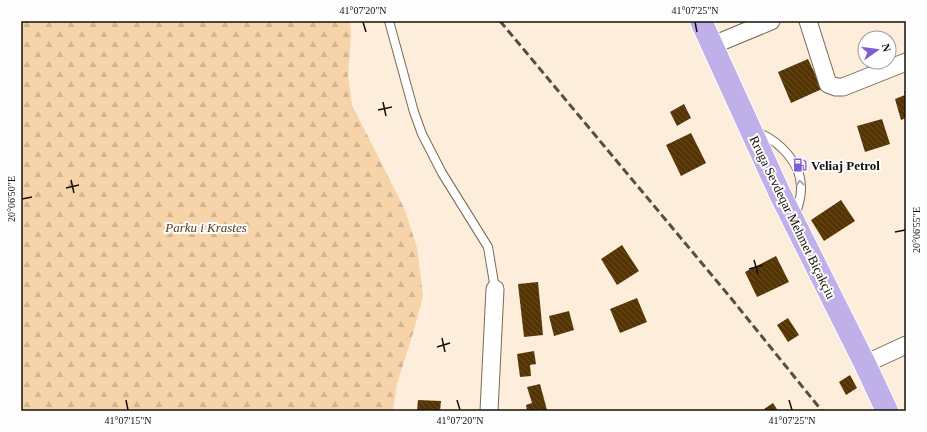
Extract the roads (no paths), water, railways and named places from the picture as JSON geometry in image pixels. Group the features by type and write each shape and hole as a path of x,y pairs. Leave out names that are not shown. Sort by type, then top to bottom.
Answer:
{"main road":[{"name":"Rruga Sevdeqar Mehmet Biçakçiu","path":"701,21 793,221 887,411"}],"street":[{"path":"713,45 772,21"},
{"path":"808,21 828,84 836,88 843,87 906,62"},
{"path":"489,411 495,289"},
{"path":"865,364 906,345"}],"lane":[{"path":"390,21 414,112 422,134 442,173 488,247 495,289"}],"railway":[{"path":"500,21 730,297 822,411"}],"place":[{"name":"Veliaj Petrol","path":"800,165"}],"park label":[{"name":"Parku i Krastes","path":"206,227"}]}
